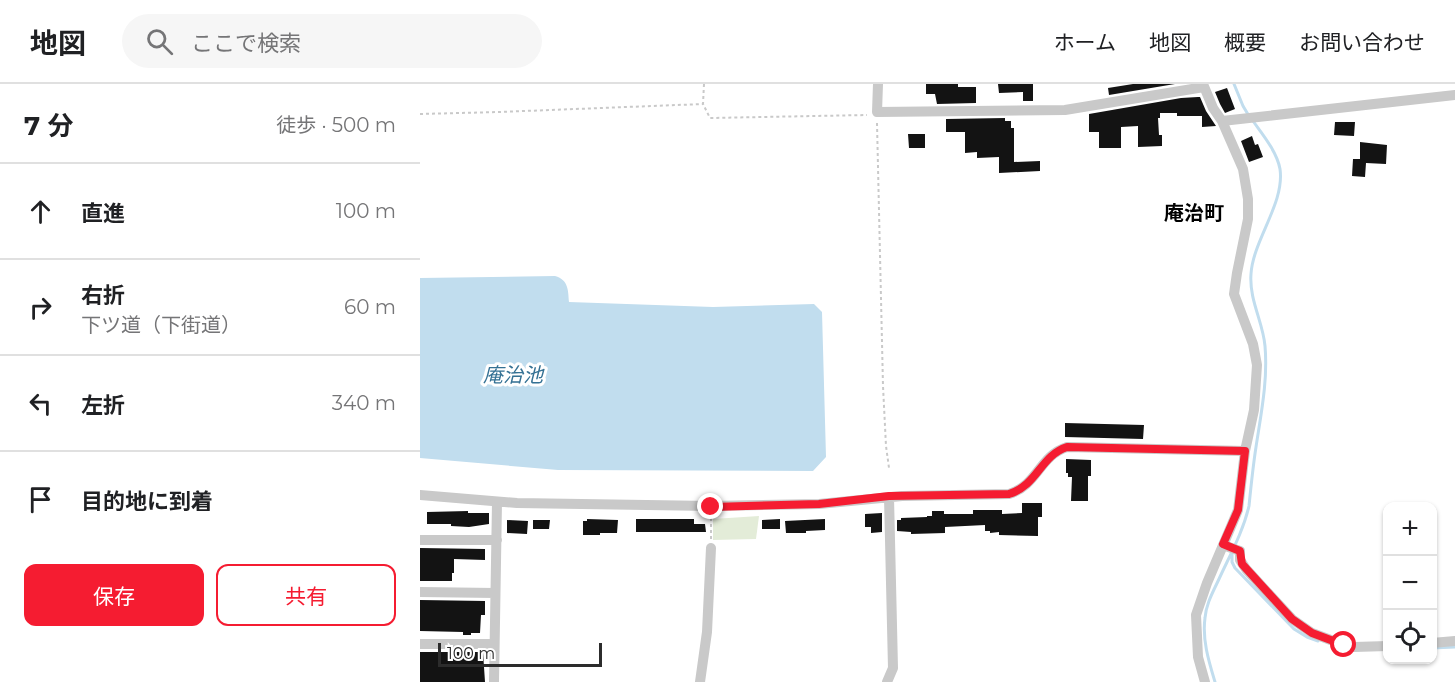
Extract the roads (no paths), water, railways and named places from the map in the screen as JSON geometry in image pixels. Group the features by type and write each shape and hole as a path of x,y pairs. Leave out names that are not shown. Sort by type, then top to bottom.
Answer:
{"street":[{"path":"878,84 877,112 1065,110 1204,85 1243,169 1248,199 1248,219 1234,294 1253,344 1257,364 1254,410 1245,451 1238,510 1196,615 1198,657 1205,682"},
{"path":"1222,121 1455,95"},
{"path":"420,495 497,502 711,507 819,504 889,496 1009,494 1020,491 1029,484 1050,456 1067,447 1245,451"},
{"path":"887,682 893,668 889,496"},
{"path":"494,682 497,502"},
{"path":"420,540 497,540"},
{"path":"1223,544 1240,551 1240,560 1246,569 1301,627 1344,645 1383,646"},
{"path":"700,682 708,632 711,548"},
{"path":"420,592 495,593"},
{"path":"1437,643 1455,641"},
{"path":"420,644 494,644"}],"water":[{"name":"庵治池","path":"555,276 565,283 569,302 713,307 814,304 822,312 826,457 813,471 558,470 420,458 420,278"}],"waterway":[{"path":"1234,84 1249,116"},
{"path":"1215,682 1208,659 1204,626 1210,598 1240,534 1249,506 1266,371 1264,337 1252,293 1251,274 1257,248 1274,208 1280,182 1280,169 1276,156 1253,121"},
{"path":"1232,552 1232,562 1235,568 1294,629 1318,641"},
{"path":"1437,648 1455,647"}],"district":[{"name":"庵治町","path":"1194,213"}]}
